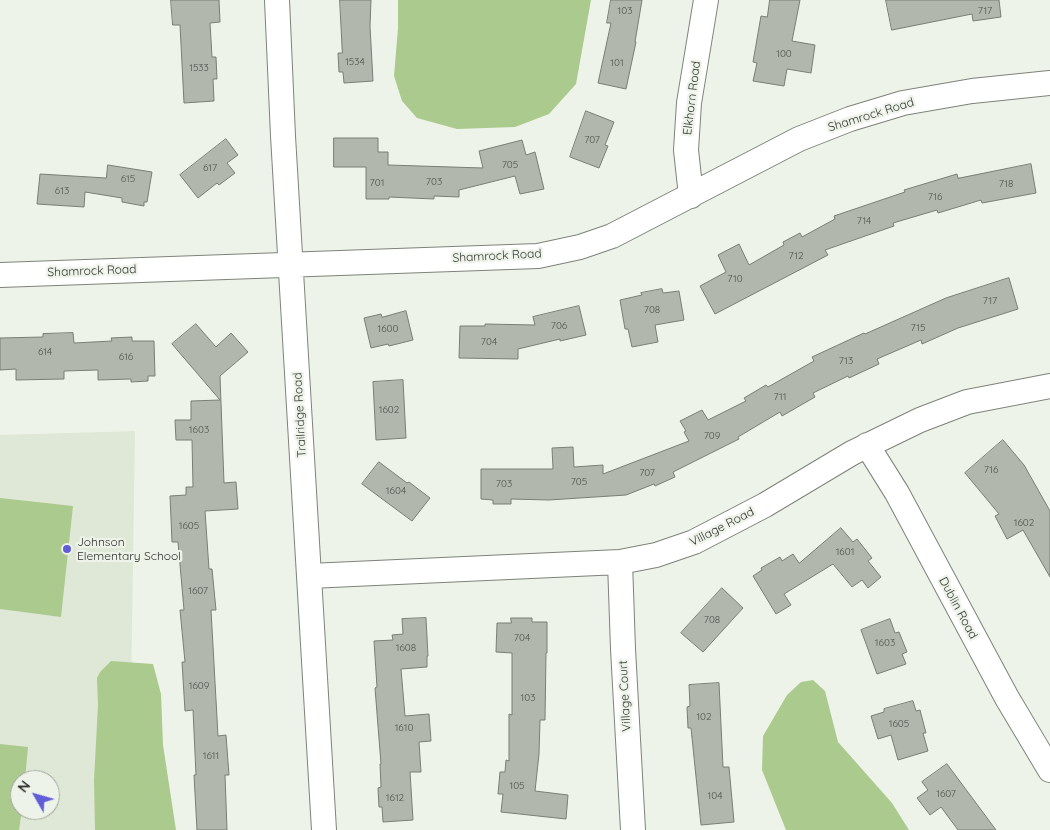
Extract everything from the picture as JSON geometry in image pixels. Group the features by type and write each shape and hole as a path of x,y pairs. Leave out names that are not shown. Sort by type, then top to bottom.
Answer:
{"street":[{"name":"Trailridge Road","path":"277,0 283,136 324,830"},
{"name":"Elkhorn Road","path":"691,196 686,150 689,103 706,0"},
{"name":"Shamrock Road","path":"0,275 538,256 580,247 612,236 799,139 850,119 903,104 963,92 1050,84"},
{"name":"Village Road","path":"309,576 620,562 656,555 694,542 765,505 852,453 920,420 967,402 1050,386"},
{"name":"Dublin Road","path":"867,445 897,493 1007,698 1050,770"},
{"name":"Village Court","path":"620,562 633,830"}],"shaded area":[{"name":"Johnson Elementary School","path":"135,431 129,830 0,830 0,435"}],"green space":[{"path":"398,0 591,0 576,84 549,114 515,127 457,129 417,118 402,101 394,76"},
{"path":"0,498 73,506 61,617 0,609"},
{"path":"111,661 153,664 161,694 163,745 176,830 95,830 94,780 98,705 97,678"},
{"path":"813,680 825,691 838,742 892,803 909,830 786,830 762,770 763,736 787,695 801,682"},
{"path":"0,744 28,747 26,770 10,770 10,820 20,820 19,830 0,830"}],"building":[{"path":"171,0 219,0 220,22 210,23 212,57 216,57 217,79 213,79 214,101 184,103 180,25 173,25"},
{"path":"340,0 371,0 370,26 373,81 344,83 343,72 339,72 338,53 342,53"},
{"path":"611,0 642,0 636,42 626,89 598,83 611,23 607,23"},
{"path":"770,0 800,0 792,41 815,45 811,73 787,69 784,86 753,81 757,63 753,62 761,16 767,17"},
{"path":"886,0 999,0 1001,17 973,21 972,14 892,30"},
{"path":"586,111 614,122 605,145 608,146 599,168 570,157"},
{"path":"334,138 378,138 378,152 388,152 388,165 483,168 479,151 522,140 526,155 535,152 544,189 520,194 515,176 459,190 459,197 434,196 434,199 389,197 389,199 366,199 366,167 334,167"},
{"path":"226,139 238,155 227,163 235,173 219,185 217,183 198,198 180,175"},
{"path":"1031,164 1036,193 982,203 981,200 938,213 937,210 893,223 894,226 825,250 828,255 715,314 700,286 726,272 718,255 739,244 749,265 784,245 783,242 800,233 802,237 835,219 834,216 905,192 904,190 957,174 958,178"},
{"path":"108,165 152,172 147,202 144,202 144,206 122,202 122,198 85,192 84,207 37,204 40,174 106,178"},
{"path":"1009,278 1018,309 958,328 922,344 921,340 877,359 879,364 813,393 815,397 782,416 780,412 738,437 739,439 673,472 675,477 655,486 654,484 626,495 549,500 511,499 511,504 493,504 493,500 481,499 481,469 553,469 552,448 573,447 574,467 603,465 603,474 689,441 680,421 702,410 708,420 746,401 744,398 766,385 768,387 814,361 812,357 946,298"},
{"path":"662,289 663,293 679,291 684,320 655,325 658,342 632,347 628,329 625,329 620,300"},
{"path":"579,306 586,335 518,349 518,359 459,358 460,326 485,326 485,324 535,325 533,317"},
{"path":"406,311 413,340 371,348 364,318 381,314 382,317"},
{"path":"196,324 216,347 231,333 248,352 220,376 224,483 236,482 238,509 205,511 209,569 212,569 216,610 211,610 218,736 226,735 229,775 225,775 227,830 197,830 193,710 185,711 182,662 185,662 180,610 184,610 178,542 172,542 170,496 186,495 186,487 193,487 192,440 176,440 175,420 191,420 191,401 220,400 172,344"},
{"path":"73,333 74,343 112,341 111,338 132,337 132,341 154,341 155,376 148,376 148,381 131,382 131,379 98,380 98,370 64,371 64,379 16,380 16,369 0,370 0,338 43,337 43,334"},
{"path":"403,380 406,438 376,440 373,382"},
{"path":"1003,440 1024,465 1050,511 1050,577 1023,530 1007,539 995,516 999,514 965,473"},
{"path":"379,462 430,498 412,521 362,484"},
{"path":"841,528 853,542 857,539 872,558 868,561 881,577 868,588 862,580 852,587 833,564 784,594 791,605 776,614 753,576 762,570 761,568 780,557 782,561 793,554 799,563"},
{"path":"722,588 743,608 703,652 681,633"},
{"path":"426,618 427,667 401,669 405,716 429,714 431,741 419,742 421,772 410,772 413,820 383,822 382,807 379,807 378,788 381,787 381,764 375,688 377,687 374,641 393,640 392,635 403,634 402,619"},
{"path":"511,618 532,618 532,622 547,622 545,720 540,720 535,791 568,795 566,819 501,812 503,794 498,794 500,772 505,772 506,760 509,761 509,714 512,715 512,653 496,652 497,623 511,623"},
{"path":"890,619 895,633 899,632 907,652 902,654 906,664 877,674 861,630"},
{"path":"719,683 723,767 729,767 734,822 701,825 691,728 688,728 689,685"},
{"path":"913,701 916,711 920,710 928,751 898,760 891,735 878,739 871,716 884,712 884,709"},
{"path":"947,764 996,830 958,830 941,807 930,815 917,798 928,790 922,782"}],"place":[{"name":"Johnson Elementary School","path":"67,549"}]}
